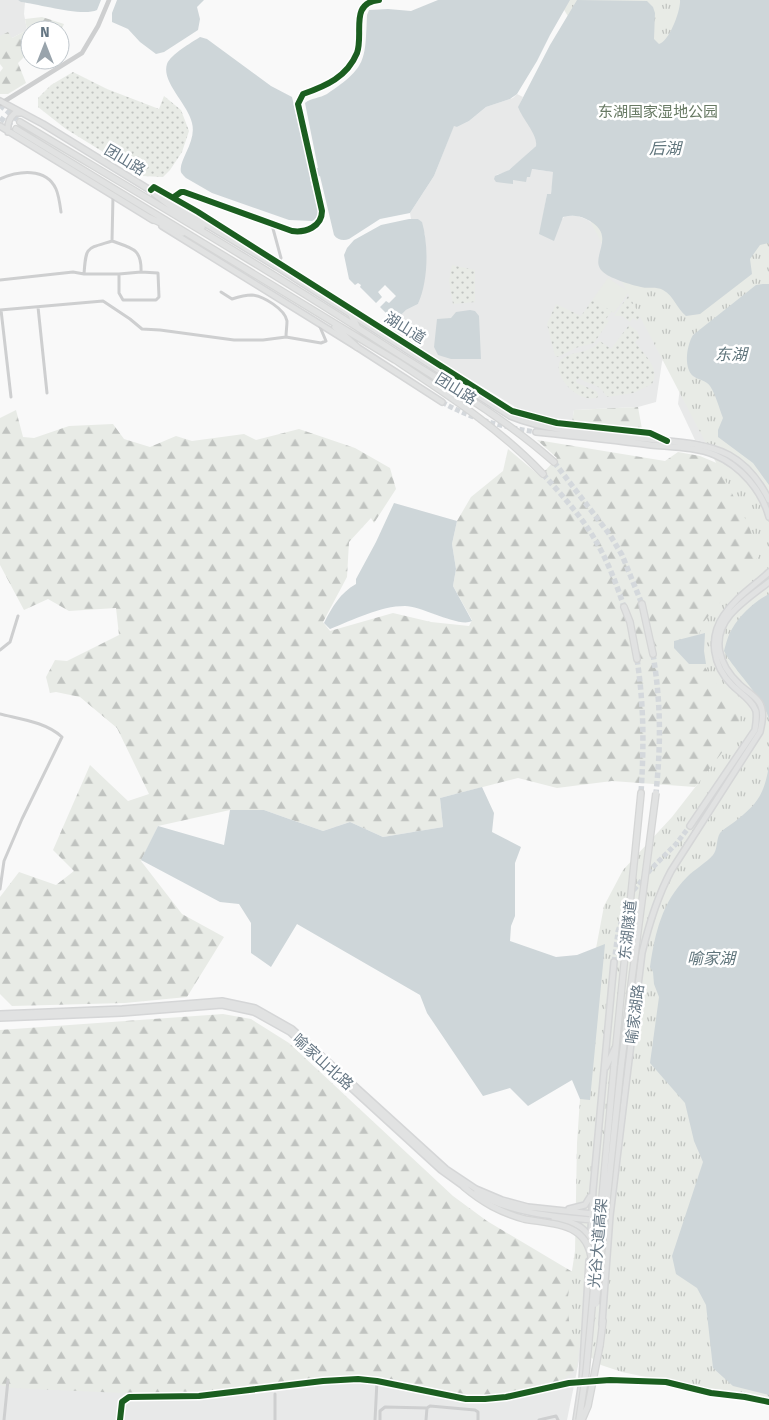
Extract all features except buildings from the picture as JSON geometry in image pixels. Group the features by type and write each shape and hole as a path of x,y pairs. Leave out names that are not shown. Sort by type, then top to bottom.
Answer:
{"highway":[{"name":"团山路","path":"20,122 354,320 357,327 484,407 518,431 554,462"},
{"name":"团山路","path":"16,128 395,360 472,412 508,439 543,474"},
{"path":"153,192 180,213 212,233 214,238"},
{"path":"150,218 207,245"},
{"path":"351,314 354,320"},
{"path":"324,318 357,347"},
{"path":"642,604 653,654"},
{"path":"624,607 630,622 637,659"},
{"name":"东湖隧道","path":"618,1066 616,1045 641,793"},
{"name":"东湖隧道","path":"618,1066 625,1034 656,794"},
{"name":"光谷大道高架","path":"581,1420 618,1066"},
{"name":"光谷大道高架","path":"581,1420 589,1373 618,1066"},
{"path":"464,1187 500,1212 524,1219 561,1225 581,1235 588,1245 591,1257 593,1292"},
{"path":"581,1420 588,1406 603,1321"}],"main road":[{"name":"团山路","path":"1,102 23,113 278,265 351,314"},
{"path":"8,133 10,119 15,113 23,113"},
{"name":"团山路","path":"0,126 8,133 150,218 442,402"},
{"name":"团山路","path":"354,320 372,329 516,418 552,428 701,445 728,455 748,470 769,500"},
{"path":"536,432 691,449 715,455 733,465 749,480 761,498 769,517"},
{"path":"690,826 754,730 756,712 751,702 730,683 718,666 715,657 714,640 718,626 729,608 768,573"},
{"name":"喻家湖路","path":"581,1420 596,1381 602,1342 610,1218 642,953 649,921 660,892 760,732 762,712 759,702 727,671 721,659 720,644 723,626 732,613 769,582"},
{"name":"喻家湖路","path":"581,1420 591,1217 614,962"},
{"name":"喻家山北路","path":"0,1016 222,1001 255,1008 292,1029 446,1170 489,1195 539,1212"},
{"name":"喻家山北路","path":"0,1016 122,1013 222,1005 254,1012 290,1032 440,1170 464,1187 498,1203 539,1212 610,1218"},
{"path":"625,1034 629,1068"},
{"path":"604,1072 616,1045"},
{"path":"539,1212 580,1207 588,1202 593,1190"},
{"path":"539,1212 580,1226 589,1236 590,1244"}],"street":[{"path":"1,102 82,53 94,34 109,0"},
{"path":"0,179 24,172 32,172 44,177 53,183 57,191 60,212"},
{"path":"112,195 112,241"},
{"path":"272,225 281,258 278,265"},
{"path":"84,274 85,254 90,248 112,241 136,250 140,257 141,272"},
{"name":"湖山道","path":"278,265 512,410 557,423 650,433 667,441"},
{"path":"0,280 73,272 84,274 158,273 159,297 156,300 124,300 119,293 119,274"},
{"path":"221,292 232,299 251,295 259,297 281,311 287,322 286,337"},
{"path":"11,397 0,310 103,301 142,329 234,340 263,340 286,337 321,343 326,341 321,326"},
{"path":"38,307 47,393"},
{"path":"0,650 10,642 18,616"},
{"path":"0,709 2,714 45,726 62,737 4,861 0,889"},
{"path":"4,1420 8,1380"},
{"path":"120,1420 122,1402 129,1397 199,1396 323,1381 377,1381 466,1399 485,1400 582,1381 666,1382 711,1393 769,1402"},
{"path":"375,1420 377,1381"},
{"path":"275,1394 275,1420"},
{"path":"380,1420 380,1411 385,1407 427,1408 430,1406 475,1410 478,1412 478,1420"},
{"path":"426,1420 427,1408"},
{"path":"539,1420 556,1416 558,1420"}],"shaded area":[{"path":"0,0 25,2 25,20 20,20 20,34 12,38 0,36"},
{"path":"517,94 523,97 519,106 534,133 537,145 506,172 496,175 513,183 513,180 527,177 531,169 554,172 551,194 547,194 540,234 565,216 578,216 588,220 599,229 609,276 642,287 681,312 662,362 656,402 638,407 574,410 572,422 555,420 520,410 387,328 392,319 399,317 406,310 418,304 419,301 426,264 425,235 418,219 411,219 410,213 434,176 454,125 457,127 469,121 486,107 513,98"},
{"path":"681,379 713,444 695,440 678,404"},
{"path":"0,1242 583,1341 567,1420 0,1420"}],"green space":[{"name":"东湖国家湿地公园","path":"558,0 769,0 769,1403 622,1372 601,1365 580,1349 570,1329 567,1303 575,1251 577,1143 587,996 604,906 623,870 672,817 738,732 740,713 696,654 701,625 759,556 749,526 532,109 577,31"},
{"path":"42,17 51,20 25,20"},
{"path":"8,32 12,38 20,34 20,61 18,63 26,83 8,94 0,94 0,72 3,68 0,64 0,36"},
{"path":"73,72 107,89 159,109 164,96 181,110 189,131 182,152 163,177 142,176 66,129 38,107 38,98 51,85"},
{"path":"452,265 475,270 475,302 453,304 449,281"},
{"path":"608,278 629,292 614,313 593,299"},
{"path":"636,292 646,308 637,321 633,318 630,322 622,316 614,316 628,296"},
{"path":"593,299 612,311 606,319 609,321 594,343 575,348 558,357 555,356 547,324 556,304 581,316"},
{"path":"629,325 637,331 640,338 635,342 653,367 654,378 652,384 633,393 608,397 598,386 580,378 576,380 577,383 596,391 598,397 591,398 577,394 564,382 560,375 560,361 570,355 590,349 600,341 611,349"},
{"path":"638,407 642,429 572,422 574,410"},
{"path":"16,410 23,437 34,438 69,426 113,424 124,439 150,447 176,436 192,441 244,434 256,440 299,429 355,448 390,468 396,489 374,523 371,518 349,542 347,577 323,622 330,631 393,613 431,622 469,626 472,620 453,586 456,569 452,544 457,521 471,497 503,471 508,449 540,476 557,458 537,440 665,461 678,452 700,456 726,467 767,549 706,664 748,713 748,729 695,787 612,781 557,788 518,778 440,798 443,827 383,837 350,822 323,831 264,810 230,810 158,826 141,861 182,914 224,937 187,997 125,1003 12,1006 0,994 0,897 19,872 56,885 74,871 53,850 90,765 128,801 149,794 117,728 80,697 56,692 50,693 46,677 55,660 67,661 119,635 116,608 69,611 48,599 24,610 0,565 0,418"},
{"path":"223,1014 251,1019 289,1043 453,1196 487,1221 576,1274 586,1293 577,1368 562,1381 500,1394 480,1395 459,1394 398,1380 371,1377 323,1378 209,1391 145,1394 11,1388 0,1385 0,1030"}],"water":[{"path":"18,0 101,0 97,10 81,12"},
{"path":"117,0 204,0 197,7 200,19 198,30 164,52 156,54 140,42 128,29 112,22 112,13"},
{"path":"438,0 570,0 517,94 510,99 486,107 469,121 457,127 454,126 434,176 410,213 380,219 349,239 341,240 334,235 320,176 310,179 319,213 318,218 312,221 289,220 212,193 186,178 181,172 182,162 192,137 192,123 186,108 171,86 166,71 169,60 200,37 207,39 271,86 292,97 309,170 318,168 305,103 327,94 350,77 357,69 364,53 369,10 411,11"},
{"name":"后湖","path":"577,0 647,1 653,7 655,13 654,39 659,44 667,38 674,25 679,11 680,0 769,0 769,243 760,245 750,259 752,274 700,314 686,316 670,296 660,289 644,288 620,281 605,274 599,265 598,259 602,246 601,232 596,225 586,219 574,216 563,217 554,241 539,234 547,194 551,194 553,172 532,169 530,177 527,177 526,182 513,180 513,184 496,182 494,179 495,176 509,170 536,146 533,132 518,107 550,45"},
{"path":"418,219 422,222 426,242 426,275 418,304 406,310 399,317 392,319 380,307 386,301 389,303 396,296 385,285 378,292 382,297 376,303 360,287 361,285 358,283 355,285 349,279 344,255 354,240 381,225"},
{"name":"东湖","path":"769,284 769,485 753,463 718,437 718,430 723,418 716,397 708,384 693,376 687,362 689,344 693,335 756,285"},
{"path":"475,311 479,316 481,359 451,359 438,355 434,347 437,319 451,318 456,312"},
{"path":"394,503 457,521 452,544 456,569 453,586 472,621 458,622 421,609 405,606 376,611 330,629 324,623 337,601 356,584 356,579"},
{"path":"769,594 769,721 763,705 724,651 729,634 735,624 753,604"},
{"path":"705,633 704,651 706,664 689,664 674,648 674,641"},
{"name":"喻家湖","path":"769,765 769,1395 733,1386 713,1368 706,1305 697,1288 676,1274 672,1256 703,1162 694,1141 685,1103 650,1063 659,997 650,967 657,930 671,897 687,877 713,855 720,833 734,823 756,802 763,789"},
{"path":"482,787 494,813 492,832 521,847 515,863 515,916 511,926 510,941 556,957 577,955 605,944 590,1100 580,1099 572,1080 528,1106 510,1088 483,1096 427,1013 420,995 297,924 271,967 251,953 251,923 239,904 220,902 141,860 158,826 224,845 230,810 264,810 323,831 350,822 383,837 443,827 440,798"}],"tunnel":[{"path":"0,105 20,122"},
{"path":"0,118 16,129"},
{"path":"442,402 488,422 536,432"},
{"path":"554,462 610,535 622,555 642,604"},
{"path":"543,474 577,513 593,536 617,586 624,607"},
{"path":"653,654 658,690 659,724 656,793"},
{"path":"637,659 643,726 641,793"},
{"path":"614,962 618,931 633,891 690,826"}],"cycle path":[{"path":"174,197 184,192 292,231 307,230 316,225 322,211 298,104 303,94 335,80 348,68 357,53 359,45 359,20 361,13 370,2 379,0"},
{"path":"151,190 154,187 198,212 512,411 557,423 650,433 667,441"},
{"path":"120,1420 122,1402 129,1397 199,1396 323,1381 358,1379 466,1399 506,1397 569,1383 610,1380 666,1382 711,1393 769,1402"}]}
